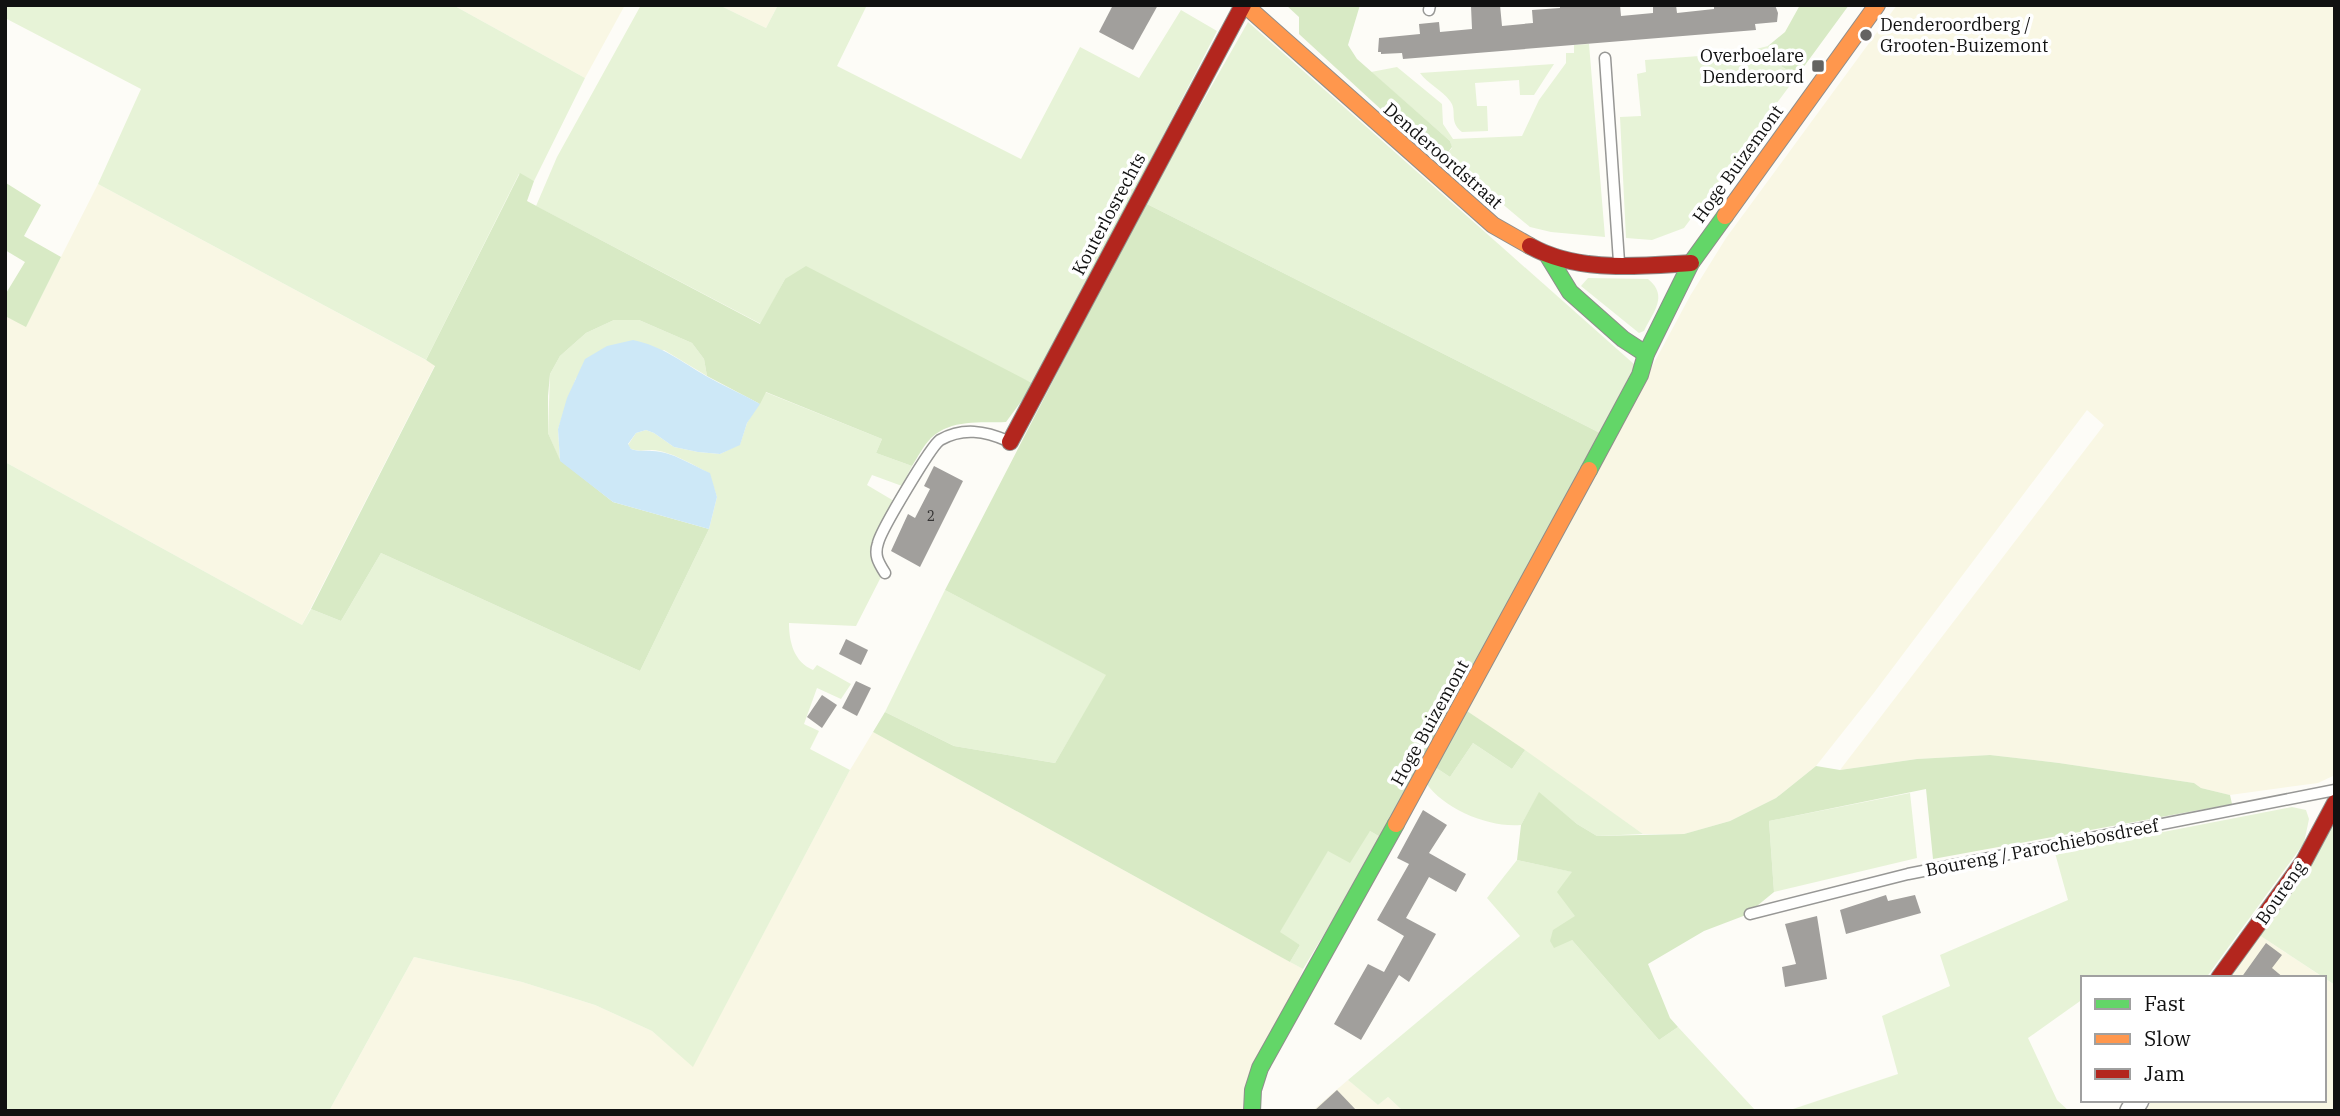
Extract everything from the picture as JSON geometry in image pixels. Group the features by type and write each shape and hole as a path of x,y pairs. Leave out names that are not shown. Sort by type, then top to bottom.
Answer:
{"street":[{"name":"Denderoordstraat","path":"1244,5 1493,225 1548,256 1581,264 1691,262"},
{"name":"Kouterlosrechts","path":"1010,442 1244,5"},
{"name":"Hoge Buizemont","path":"1252,1111 1253,1090 1260,1068 1526,589 1640,375 1646,354 1691,262 1877,5"},
{"path":"1548,256 1570,292 1623,340 1646,354"},
{"name":"Boureng","path":"2220,976 2304,861 2335,803"}],"lane":[{"path":"1605,58 1619,265"},
{"path":"885,573 876,559 878,542 937,442 959,432 984,431 1010,442"},
{"name":"Boureng / Parochiebosdreef","path":"1750,914 1908,874 2335,790"}],"shaded area":[{"path":"453,5 625,5 585,78"},
{"path":"719,5 778,5 766,28"},
{"path":"1897,5 2335,5 2335,775 2318,783 2230,795 2201,788 2194,783 1990,755 1917,759 1840,770 2104,425 2087,410 1816,766 1776,798 1730,821 1684,834 1643,834 1467,711 1690,296 1726,238"},
{"path":"98,184 435,365 302,625 5,462 5,316 26,326"},
{"path":"873,732 1303,969 1245,1111 329,1111 414,957 522,982 595,1005 652,1031 693,1066 850,770"},
{"path":"2259,935 2321,976 2228,976"},
{"path":"2326,979 2335,985 2335,1111 2146,1111 2151,1102 2326,1102"},
{"path":"1348,1080 1378,1105 1388,1097 1403,1111 1312,1111"}],"green space":[{"path":"5,5 453,5 585,78 534,181 519,174 426,360 98,184 141,89 5,18"},
{"path":"641,5 719,5 766,28 778,5 867,5 837,66 1021,159 1080,47 1139,78 1181,10 1217,31 1035,384 785,279 761,324 536,206 557,157"},
{"path":"1286,5 1360,5 1348,45 1357,59 1450,141 1452,147 1445,156 1423,148 1299,34 1299,17"},
{"path":"1800,5 1849,5 1797,76 1773,61 1768,46 1785,32"},
{"path":"1248,22 1635,365 1600,433 1145,203"},
{"path":"1589,44 1605,237 1551,232 1530,227 1445,156 1452,148 1450,141 1371,72 1397,67 1442,104 1443,124 1453,139 1522,136 1539,100 1566,63 1566,53 1574,53 1574,45"},
{"path":"1768,46 1773,61 1797,76 1684,228 1652,240 1626,238 1620,117 1641,116 1637,74 1646,72 1645,60 1740,53"},
{"path":"1554,64 1534,95 1520,95 1519,80 1475,83 1477,106 1487,106 1488,131 1462,132 1455,124 1450,101 1420,73"},
{"path":"520,173 534,181 527,201 760,324 785,279 806,266 1034,384 1006,422 966,423 939,432 923,448 912,466 876,453 882,439 766,392 760,404 707,376 704,359 692,343 639,320 614,320 586,333 560,356 550,374 548,433 560,460 613,502 709,529 640,671 381,553 341,621 311,609 435,366 426,360"},
{"path":"6,183 41,205 24,236 61,257 26,327 5,316 5,295 25,262 5,250"},
{"path":"1145,203 1600,433 1382,838 1370,831 1350,863 1328,851 1280,932 1300,945 1290,962 873,732 885,712 954,746 1055,763 1106,675 945,590"},
{"path":"1588,278 1648,279 1658,292 1658,298 1655,311 1644,331 1639,333 1581,286"},
{"path":"614,320 639,320 692,343 704,359 707,376 664,350 576,378 558,429 560,461 548,433 550,374 560,356 586,333"},
{"path":"765,392 882,439 876,453 912,466 902,486 872,475 867,485 894,501 872,547 872,561 882,575 856,626 789,623 792,644 801,662 813,670 817,665 851,684 841,699 817,688 804,724 819,731 810,749 850,770 693,1067 652,1031 595,1005 522,982 414,957 329,1111 5,1111 5,462 302,625 311,609 341,621 381,553 640,671 709,529 717,497 709,473 667,453 634,450 628,445 636,433 646,430 674,447 720,454 740,444 747,423"},
{"path":"945,590 1107,675 1055,763 954,746 885,712"},
{"path":"1467,711 1525,750 1512,769 1473,743 1450,777 1435,767"},
{"path":"1473,743 1512,769 1525,750 1643,834 1597,836 1577,824 1539,793 1521,825 1482,820 1456,809 1426,783 1435,767 1450,777"},
{"path":"1990,755 2194,783 2201,788 2230,795 2232,804 1933,859 1926,789 1769,821 1774,892 1746,915 1704,931 1648,964 1670,1018 1678,1027 1659,1040 1572,940 1554,948 1550,941 1553,930 1575,916 1557,892 1572,872 1517,860 1521,825 1539,792 1577,824 1597,836 1684,834 1730,821 1776,798 1816,766 1840,770 1917,759"},
{"path":"1910,793 1917,858 1774,892 1769,821"},
{"path":"2292,807 2306,810 2309,819 2304,843 2207,976 2081,976 2081,1000 2028,1038 2057,1100 2069,1111 1787,1111 1898,1074 1882,1016 1950,986 1940,955 2068,900 2055,853"},
{"path":"2335,821 2335,985 2326,979 2326,976 2321,976 2259,935"},
{"path":"1370,831 1382,838 1303,969 1290,962 1300,945 1279,933 1328,850"},
{"path":"1517,860 1573,872 1575,916 1572,940 1659,1040 1678,1027 1756,1111 1403,1111 1388,1097 1378,1105 1348,1080 1520,936 1487,898"}],"water":[{"path":"633,340 663,350 760,404 747,423 740,445 720,454 674,447 646,430 636,433 628,444 634,450 675,456 710,473 717,497 709,529 613,502 560,461 558,429 567,398 585,359 607,346"}],"building":[{"path":"1113,5 1158,5 1133,50 1099,32"},
{"path":"1500,5 1502,26 1533,23 1532,10 1560,8 1560,5 1620,5 1621,16 1653,13 1653,5 1676,5 1677,13 1714,9 1714,5 1775,5 1778,13 1777,22 1755,24 1756,30 1403,59 1402,53 1378,52 1379,38 1420,34 1419,24 1439,22 1440,32 1472,29 1471,6"},
{"path":"934,466 963,481 920,567 891,551 908,514 915,518 930,489 924,486"},
{"path":"846,639 868,650 861,665 839,654"},
{"path":"856,681 871,688 857,716 842,708"},
{"path":"822,695 837,705 822,728 807,717"},
{"path":"1423,810 1447,825 1429,853 1466,874 1456,892 1429,877 1406,918 1436,934 1409,982 1399,975 1361,1040 1334,1024 1368,964 1384,972 1404,936 1377,920 1409,864 1397,858"},
{"path":"1886,895 1888,901 1915,895 1921,913 1846,934 1840,910"},
{"path":"1817,916 1827,979 1785,987 1782,967 1796,964 1785,924"},
{"path":"2266,943 2282,955 2272,968 2282,976 2242,976"},
{"path":"1337,1090 1357,1111 1314,1111"}],"traffic: fast":[{"path":"1589,470 1640,375 1646,354 1691,263 1725,216"},
{"path":"1548,256 1570,292 1623,339 1646,354"},
{"path":"1252,1111 1253,1090 1260,1068 1396,824"}],"traffic: slow":[{"path":"1245,5 1493,225 1530,246"},
{"path":"1725,216 1877,5"},
{"path":"1396,824 1589,470"}],"traffic: jam":[{"path":"1010,442 1243,5"},
{"path":"1530,246 1549,255 1588,264 1629,266 1691,263"},
{"path":"2220,976 2304,861 2335,803"}],"place":[{"name":"Denderoordberg / Grooten-Buizemont","path":"1866,35"},
{"name":"Overboelare Denderoord","path":"1818,66"}]}
